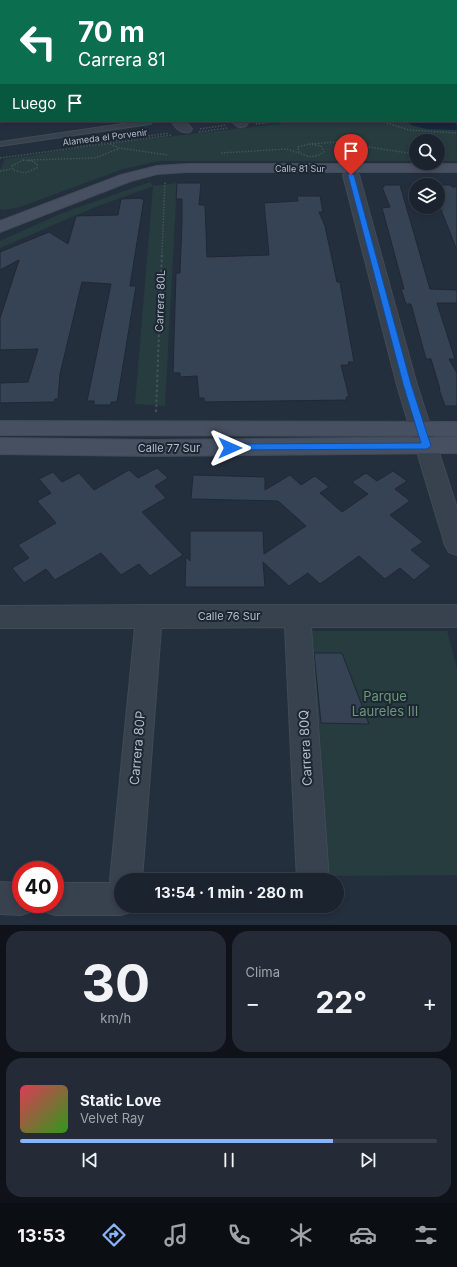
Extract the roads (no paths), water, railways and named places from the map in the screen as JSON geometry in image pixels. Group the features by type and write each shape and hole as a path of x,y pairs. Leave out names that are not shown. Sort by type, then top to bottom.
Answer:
{"street":[{"name":"Calle 81 Sur","path":"0,227 143,173 157,170 176,168 457,168"},
{"name":"Calle 81 Sur","path":"143,173 457,175"},
{"path":"351,175 407,384 457,545"},
{"name":"Calle 81 Sur","path":"0,218 26,216"},
{"name":"Calle 77 Sur","path":"0,428 155,429 424,438 457,445"},
{"name":"Calle 77 Sur","path":"0,446 152,448 424,438 457,429"},
{"name":"Calle 76 Sur","path":"0,616 457,616"},
{"name":"Carrera 80P","path":"127,873 149,616"},
{"name":"Carrera 80Q","path":"297,616 313,873"},
{"path":"0,898 12,898"},
{"path":"64,899 114,899"}],"lane":[{"path":"0,144 150,122"}],"waterway":[{"path":"422,122 457,124"}],"park label":[{"name":"Parque Laureles III","path":"385,704"}]}
